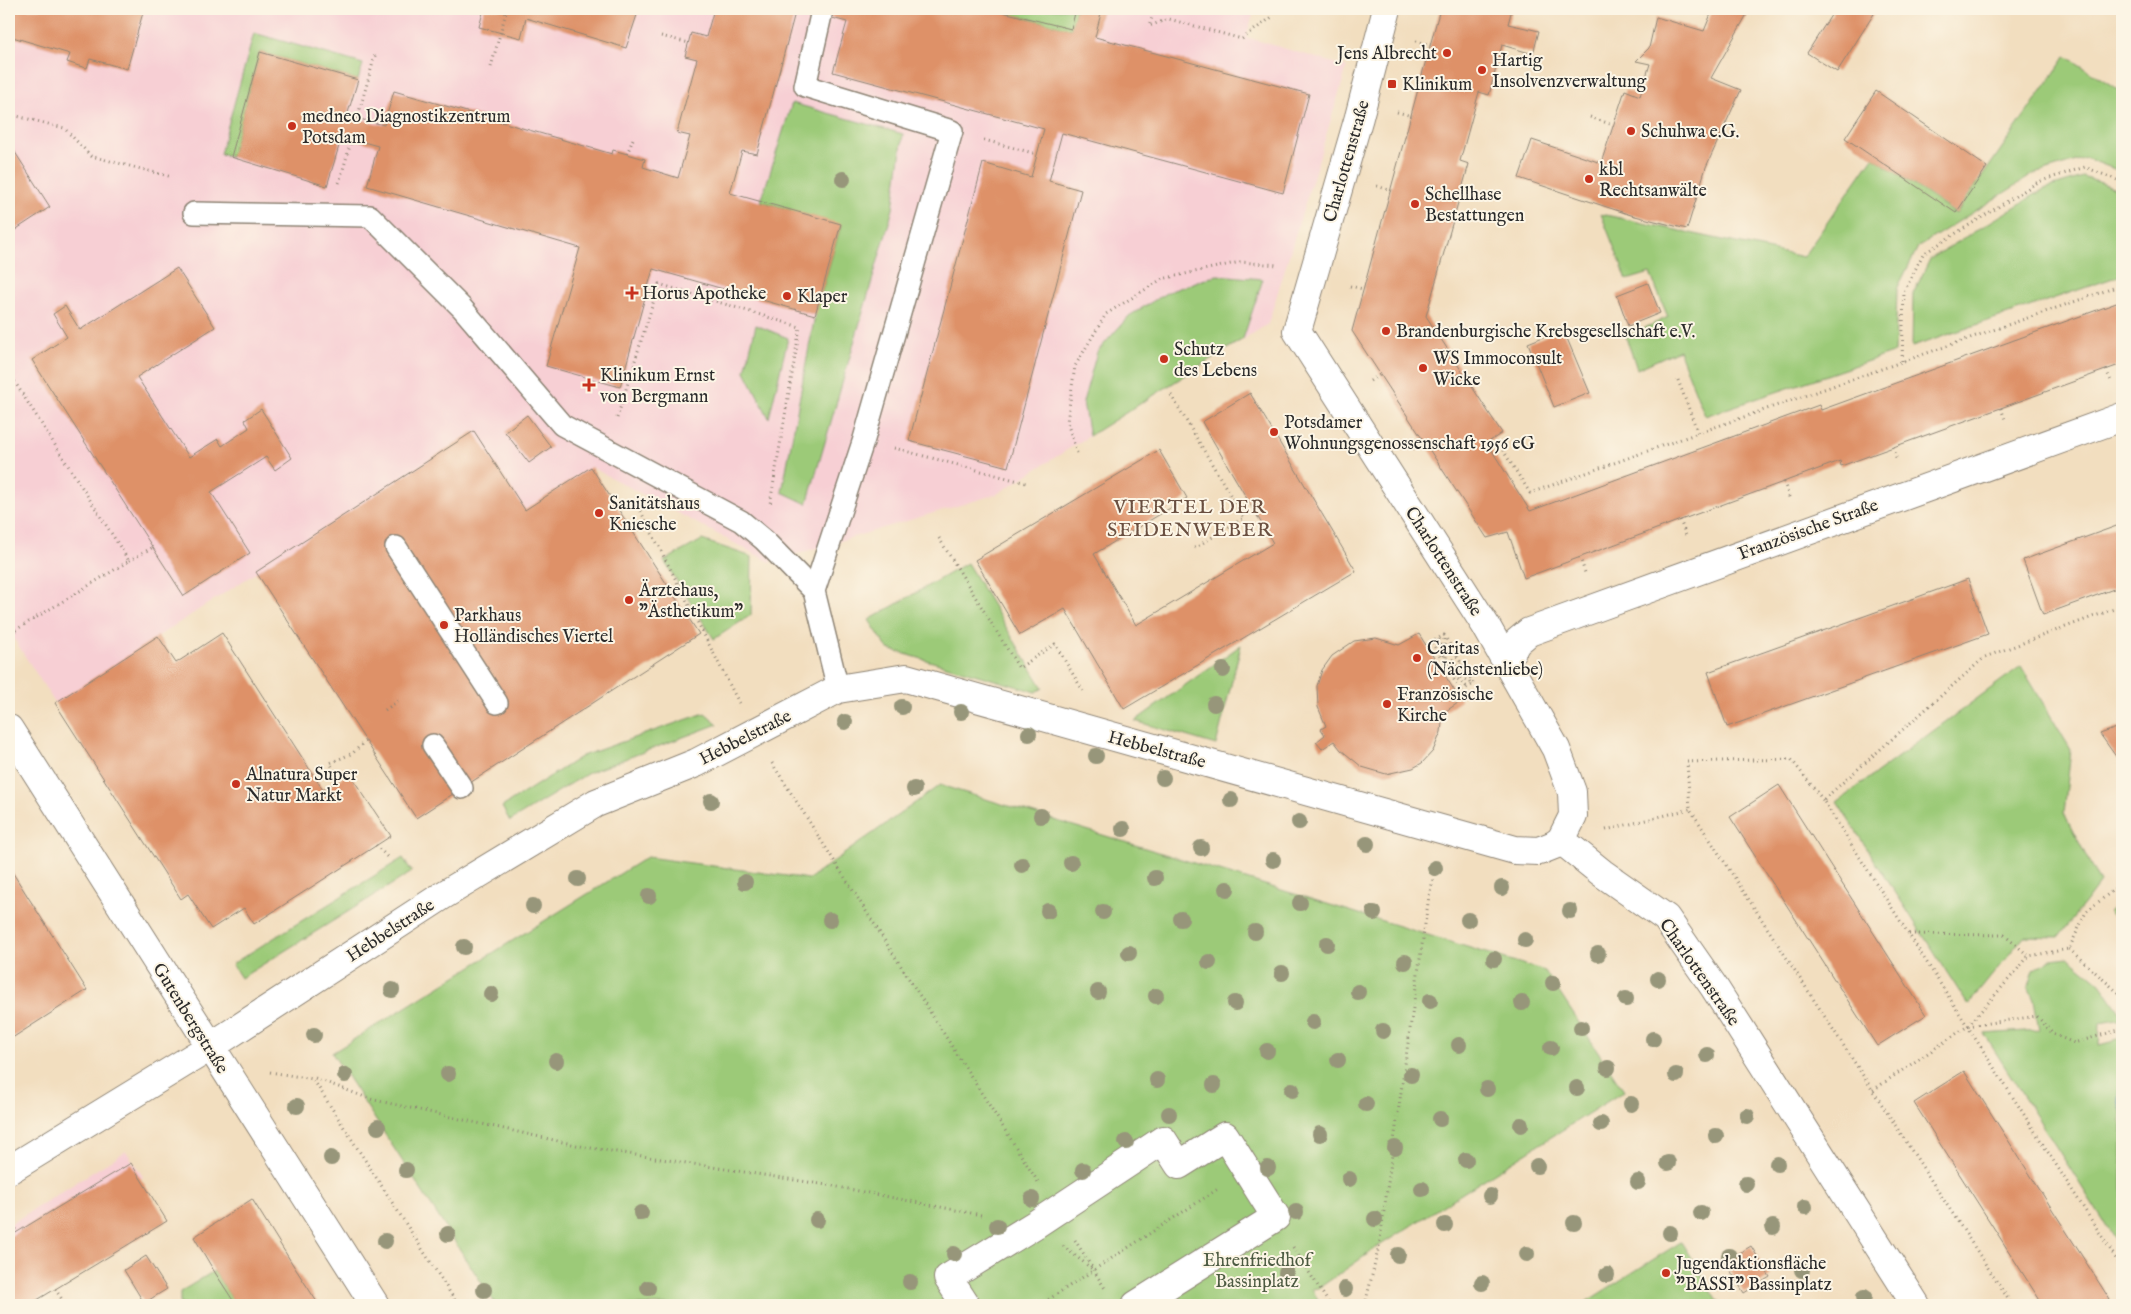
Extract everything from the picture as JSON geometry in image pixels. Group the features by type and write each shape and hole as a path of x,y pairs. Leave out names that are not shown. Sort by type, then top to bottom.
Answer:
{"street":[{"name":"Charlottenstraße","path":"1387,9 1297,331 1507,659 1556,749 1572,792 1573,816 1561,840 1602,873 1666,918 1714,987 1916,1305"},
{"name":"Französische Straße","path":"1507,659 1517,642 1529,632 2122,416"},
{"name":"Hebbelstraße","path":"9,1170 210,1048 442,896 596,803 696,763 755,734 838,689 906,678 1111,737 1259,776 1515,850 1539,851 1561,840"},
{"name":"Gutenbergstraße","path":"9,730 210,1048 376,1305"},
{"path":"964,1305 948,1278 1046,1218 1163,1140 1179,1166 1225,1136 1276,1217 1136,1305"}],"lane":[{"path":"814,591 864,439 952,131 805,86 821,16"},
{"path":"194,213 370,216 462,308 562,425 608,447 741,521 764,540 814,591 838,689"},
{"path":"396,547 497,703"},
{"path":"433,745 462,788"}],"path":[{"path":"1155,9 1149,26 1168,20 1242,40 1272,17"},
{"path":"490,67 506,12"},
{"path":"661,36 689,43"},
{"path":"1416,41 1431,45"},
{"path":"357,119 376,52"},
{"path":"1397,112 1412,116"},
{"path":"9,114 64,128 91,156 172,177"},
{"path":"1590,117 1613,125"},
{"path":"952,131 1037,154"},
{"path":"330,215 352,139"},
{"path":"627,154 633,139"},
{"path":"1902,361 1904,292 1923,254 2038,182 2085,167 2122,182"},
{"path":"1377,186 1392,191"},
{"path":"1077,453 1067,422 1074,366 1106,314 1162,279 1240,262 1315,268"},
{"path":"608,447 659,284 800,327 764,540"},
{"path":"1500,446 1530,493 2122,285"},
{"path":"1350,286 1363,289"},
{"path":"2106,370 2113,386"},
{"path":"9,373 129,561"},
{"path":"1370,381 1381,374"},
{"path":"1678,380 1698,433"},
{"path":"1171,395 1244,518 1191,550"},
{"path":"2001,408 2007,424"},
{"path":"864,439 1026,483"},
{"path":"1413,449 1425,441"},
{"path":"1893,447 1898,464"},
{"path":"1784,482 1791,502"},
{"path":"634,499 755,734 1046,1218 1094,1271 1107,1292"},
{"path":"1680,520 1688,540"},
{"path":"939,538 1019,668 1055,644 1111,737"},
{"path":"9,634 153,547"},
{"path":"1580,557 1586,576"},
{"path":"1823,800 1985,657 2122,606"},
{"path":"1444,635 1432,642 1440,657 1474,684"},
{"path":"1444,635 1474,684"},
{"path":"1444,635 1453,678 1461,691 1474,684"},
{"path":"1438,639 1450,665 1467,688"},
{"path":"1448,642 1450,665"},
{"path":"1450,665 1453,649"},
{"path":"1450,665 1457,656"},
{"path":"1441,670 1450,665 1461,663"},
{"path":"1450,665 1466,670"},
{"path":"1450,665 1470,677"},
{"path":"385,710 398,701"},
{"path":"340,779 330,763 353,753 365,741"},
{"path":"2012,1305 1690,810 1687,762 1791,759 1823,800 2122,1268"},
{"path":"1561,840 1690,810"},
{"path":"1365,1305 1379,1246 1429,896 1446,830"},
{"path":"376,845 386,857"},
{"path":"2069,949 2086,912 2122,883"},
{"path":"1909,934 2004,934 2029,956"},
{"path":"1872,1090 1968,1026 2029,956 2069,949"},
{"path":"2069,949 2122,996"},
{"path":"1968,1026 2037,1016 2053,1034 2074,1043 2122,1029"},
{"path":"263,1070 312,1079 458,1305"},
{"path":"315,1078 370,1099 585,1147 833,1186 982,1216"},
{"path":"1040,1305 1219,1188"},
{"path":"1046,1218 1094,1271"},
{"path":"12,1225 17,1232"},
{"path":"55,1289 66,1305"}],"shaded area":[{"name":"Klinikum Ernst von Bergmann","path":"9,9 1255,9 1246,37 1347,67 1268,324 997,494 770,562 591,467 525,510 474,431 55,703 9,631"},
{"path":"126,1151 143,1177 9,1260 9,1225"}],"green space":[{"path":"991,9 1076,9 1071,29"},
{"path":"254,33 363,64 358,80 260,52 231,157 220,154"},
{"path":"2066,56 2122,92 2122,172 2086,158 2034,174 1918,247 1897,289 1895,352 1705,416 1679,350 1637,369 1626,337 1668,317 1650,273 1627,280 1601,214 1803,257 1873,157 1956,214"},
{"path":"792,103 903,134 893,209 807,504 782,492 815,315 841,225 761,201"},
{"path":"2083,177 2122,190 2122,275 1912,347 1913,294 1930,259 2044,189"},
{"path":"1217,275 1263,279 1243,339 1089,436 1083,402 1097,352 1129,316 1168,292"},
{"path":"756,325 788,338 769,418 745,371"},
{"path":"702,540 752,557 751,615 714,639 664,561"},
{"path":"967,563 1043,688 1036,692 888,649 869,620"},
{"path":"1241,645 1216,745 1135,721"},
{"path":"2021,666 2071,750 2064,813 2100,883 2059,937 2024,936 1968,1005 1837,802"},
{"path":"705,713 718,724 590,772 510,821 502,807 582,756"},
{"name":"Ehrenfriedhof Bassinplatz","path":"940,785 1545,971 1624,1091 1379,1246 1319,1288 1312,1289 1321,1305 496,1305 332,1053 647,857 809,879"},
{"path":"403,858 412,872 241,978 232,964"},
{"path":"2122,900 2122,926 2108,912"},
{"path":"2068,957 2100,983 2122,1015 2122,1019 2100,1023 2099,1045 2122,1039 2119,1100 2122,1111 2122,1250 1984,1034 2039,1030 2034,1000 2028,986 2033,970 2051,959"},
{"name":"Jugendaktionsfläche \"BASSI\" Bassinplatz","path":"1681,1242 1721,1305 1581,1305"},
{"path":"214,1271 236,1305 180,1305 180,1292"}],"water":[{"path":"2122,1059 2122,1111 2119,1100"}],"building":[{"path":"9,9 144,9 127,69 90,59 87,68 79,66 67,62 70,54 9,36"},
{"path":"484,9 639,9 626,48 526,18 521,38 479,27"},
{"path":"714,9 796,9 757,154 742,151 730,193 841,224 815,315 653,269 620,387 546,366 580,248 367,186 378,146 342,136 327,186 231,157 260,52 358,80 347,116 384,125 394,91 612,154 613,150 645,159 643,167 678,178 690,136 677,133 697,59 685,56 691,33 706,37"},
{"path":"799,9 991,9 1071,29 1076,9 1102,9 1095,37 1309,94 1283,193 1062,133 1049,181 1081,190 1008,467 909,441 983,163 1031,177 1044,129 833,72 847,22"},
{"path":"1440,9 1512,9 1508,24 1539,31 1533,54 1502,45 1489,95 1479,92 1460,161 1469,164 1426,316 1502,433 1487,443 1530,511 1819,405 1821,410 2122,301 2122,364 1841,466 1840,461 1524,578 1508,532 1487,538 1352,331"},
{"path":"1713,9 1750,9 1711,78 1741,90 1706,167 1687,229 1631,215 1519,178 1532,140 1601,163 1625,90 1640,96 1650,64 1636,61 1649,48 1656,17 1704,31"},
{"path":"1835,9 1877,9 1837,72 1807,53"},
{"path":"1876,91 1987,167 1956,213 1845,138"},
{"path":"11,146 50,207 9,234 9,147"},
{"path":"177,268 215,327 137,377 189,457 218,439 222,446 249,428 245,420 261,409 292,458 275,470 266,457 211,492 250,553 184,596 32,360 67,337 53,314 65,306 80,330"},
{"path":"1648,283 1660,313 1628,326 1617,295"},
{"path":"1563,329 1590,393 1554,407 1528,343"},
{"path":"1250,393 1356,571 1124,709 1065,609 1020,635 975,560 1159,450 1187,498 1094,554 1136,625 1273,543 1202,422"},
{"path":"527,415 551,447 529,463 505,432"},
{"name":"Parkhaus Holländisches Viertel","path":"474,431 525,510 591,467 699,634 416,818 256,572"},
{"path":"2122,524 2122,586 2043,615 2023,560"},
{"path":"1968,579 1988,634 1727,727 1708,672"},
{"path":"222,633 323,790 349,773 391,836 254,924 244,908 211,929 188,894 181,899 55,703 158,636 176,663"},
{"name":"Französische Kirche","path":"1419,634 1461,701 1443,713 1441,732 1433,751 1422,763 1413,768 1386,774 1362,767 1341,750 1334,741 1322,749 1316,742 1325,735 1321,729 1326,726 1318,707 1317,686 1322,670 1332,656 1354,641 1376,638 1399,645"},
{"path":"2122,726 2122,765 2100,734"},
{"path":"1779,785 1926,1015 1877,1046 1730,817"},
{"path":"9,867 87,990 9,1040"},
{"path":"1964,1071 2110,1300 2102,1305 2043,1305 1914,1103"},
{"path":"131,1163 167,1221 29,1305 9,1305 9,1237"},
{"path":"252,1199 319,1305 236,1305 214,1271 194,1237"},
{"path":"1751,1246 1770,1277 1744,1293 1725,1262"},
{"path":"146,1256 167,1289 144,1303 124,1270"}],"place":[{"name":"Jens Albrecht","path":"1447,53"},
{"name":"Hartig Insolvenzverwaltung","path":"1482,70"},
{"name":"Klinikum","path":"1392,84"},
{"name":"medneo Diagnostikzentrum Potsdam","path":"292,126"},
{"name":"Schuhwa e.G.","path":"1631,131"},
{"name":"kbl Rechtsanwälte","path":"1589,179"},
{"name":"Schellhase Bestattungen","path":"1415,204"},
{"name":"Horus Apotheke","path":"632,293"},
{"name":"Klaper","path":"787,296"},
{"name":"Brandenburgische Krebsgesellschaft e.V.","path":"1386,331"},
{"name":"Schutz des Lebens","path":"1164,359"},
{"name":"WS Immoconsult Wicke","path":"1423,368"},
{"name":"Klinikum Ernst von Bergmann","path":"589,385"},
{"name":"Potsdamer Wohnungsgenossenschaft 1956 eG","path":"1274,432"},
{"name":"Sanitätshaus Kniesche","path":"599,513"},
{"name":"Ärztehaus, \"Ästhetikum\"","path":"629,600"},
{"name":"Parkhaus Holländisches Viertel","path":"444,625"},
{"name":"Caritas (Nächstenliebe)","path":"1417,658"},
{"name":"Französische Kirche","path":"1387,704"},
{"name":"Alnatura Super Natur Markt","path":"236,784"},
{"name":"Jugendaktionsfläche \"BASSI\" Bassinplatz","path":"1666,1273"}],"district":[{"name":"VIERTEL DER SEIDENWEBER","path":"1190,518"}]}
